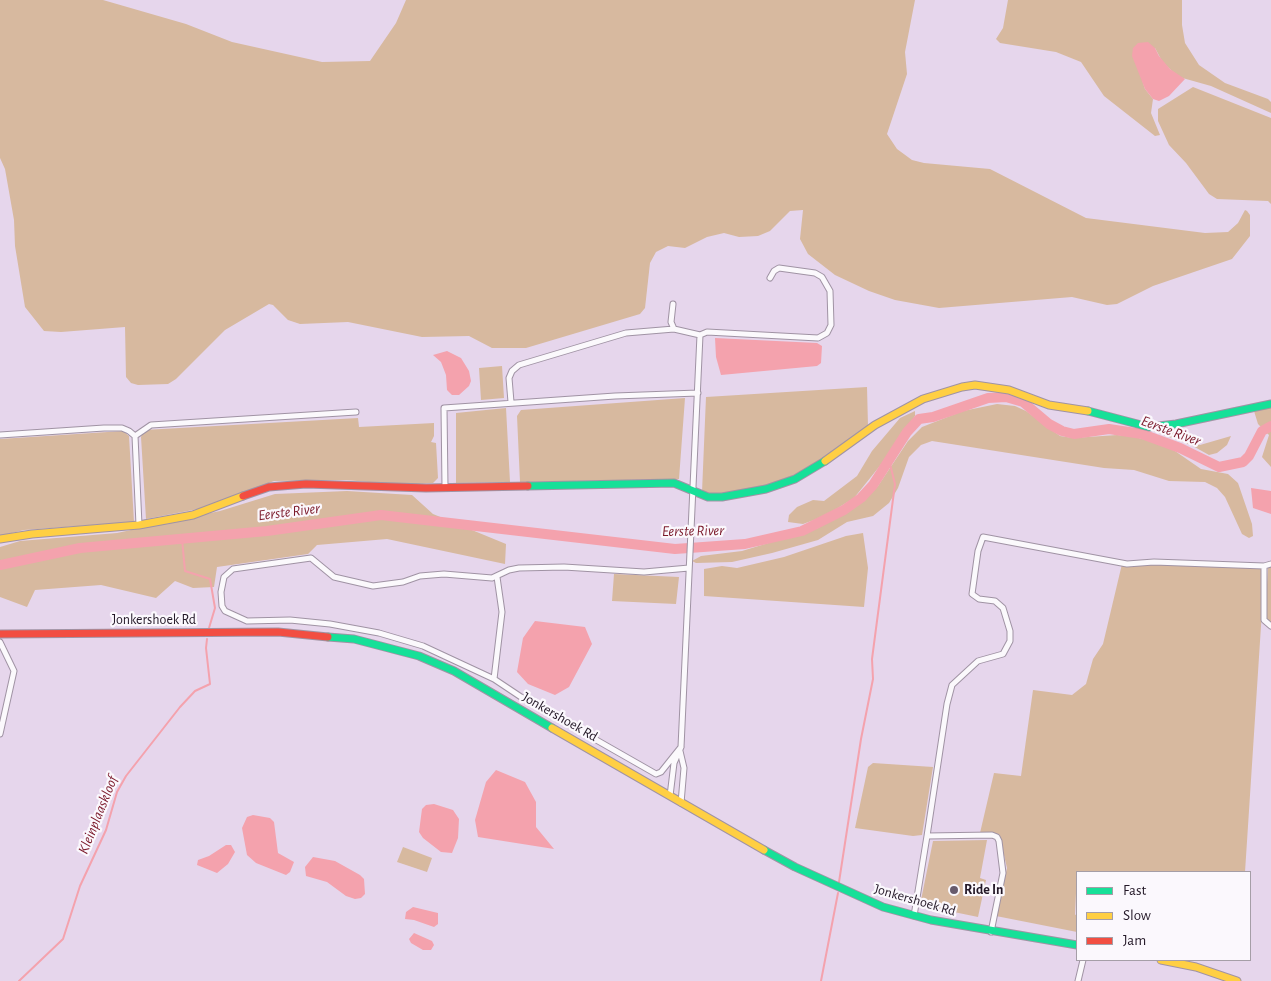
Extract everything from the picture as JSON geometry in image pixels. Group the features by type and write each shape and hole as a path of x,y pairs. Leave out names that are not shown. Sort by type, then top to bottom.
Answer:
{"street":[{"path":"511,402 509,378 512,371 519,366 626,333 674,329 700,335 708,332 818,338 827,332 831,325 830,291 822,277 815,273 779,268 774,271 770,278"},
{"path":"673,304 672,322 674,329"},
{"path":"681,803 684,768 680,749 700,335"},
{"path":"0,539 32,534 98,530 194,515 277,486 335,484 400,488 674,483 693,492 718,498 786,483 829,459 875,425 923,399 962,386 975,385 1009,390 1049,405 1104,414 1149,427 1271,404"},
{"path":"445,487 444,408 511,402 698,393"},
{"path":"135,436 151,424 356,412"},
{"path":"0,434 117,428 126,429 135,436"},
{"path":"135,436 138,525"},
{"path":"914,916 952,686 978,661 1003,654 1010,641 1010,631 1003,608 994,601 978,599 972,594 981,538 1127,564 1154,562 1264,566 1271,564"},
{"path":"680,749 661,772 656,774 521,697 494,679 423,646 371,631 312,622 246,621 225,611 222,606 221,592 224,577 233,569 311,558 334,576 373,586 403,582 420,576 444,574 497,577 510,570 519,568 564,567 644,572 689,568"},
{"path":"1264,566 1264,620 1271,626"},
{"path":"494,679 502,612 497,577"},
{"name":"Jonkershoek Rd","path":"0,634 278,632 354,639 419,656 454,671 795,867 883,907 914,916 991,932 1076,945"},
{"path":"0,642 14,671 0,734"},
{"path":"670,796 674,763 680,749"},
{"path":"927,836 969,834 997,837 1003,873 991,932"},
{"path":"1078,981 1082,961"},
{"path":"1165,961 1196,967 1236,981"}],"shaded area":[{"path":"0,0 103,0 186,24 232,42 322,62 370,61 396,23 406,0 915,0 905,52 907,74 887,134 897,149 912,160 924,163 990,169 1086,218 1205,233 1228,232 1238,223 1245,210 1250,215 1250,236 1232,259 1153,286 1117,304 1107,305 1072,297 939,308 895,300 869,291 835,275 808,254 800,239 803,210 790,211 770,231 758,236 739,237 724,233 707,237 685,248 668,246 656,252 650,263 645,308 640,314 526,348 492,348 469,336 422,337 348,322 300,324 288,320 273,305 269,304 225,330 176,379 168,384 138,385 131,383 126,377 125,327 61,332 44,331 25,307 15,246 14,220 5,169 0,158"},
{"path":"1008,0 1182,0 1182,25 1185,43 1199,65 1225,83 1268,99 1271,102 1271,113 1211,86 1179,77 1163,63 1155,48 1140,73 1145,89 1153,99 1151,113 1160,135 1155,136 1104,96 1081,62 1056,52 1000,43 996,39 1003,28"},
{"path":"1148,42 1155,48 1170,69 1185,79 1169,96 1159,101 1153,99 1145,89 1132,56 1133,48 1138,43"},
{"path":"1193,87 1271,118 1271,204 1268,201 1217,199 1209,194 1186,163 1169,145 1158,121 1158,109"},
{"path":"715,338 817,343 822,346 821,363 817,366 721,375 716,357"},
{"path":"447,351 461,358 469,371 471,381 469,386 459,395 452,395 447,390 446,375 441,362 433,355"},
{"path":"502,366 504,398 481,400 479,368"},
{"path":"867,387 868,426 805,471 759,488 706,495 702,492 706,397"},
{"path":"685,398 679,479 520,482 517,416 521,410"},
{"path":"997,404 1015,406 1026,411 1060,436 1073,438 1117,435 1135,437 1157,443 1175,451 1201,469 1228,474 1238,483 1252,524 1253,536 1249,538 1242,534 1225,497 1217,488 1205,482 1169,481 1134,470 1104,468 932,441 921,445 909,457 898,488 889,503 873,516 847,522 818,540 772,553 732,562 696,563 692,561 701,556 742,551 818,528 863,500 878,486 908,441 922,427 963,411"},
{"path":"1271,406 1271,467 1262,457 1269,435 1258,424 1254,411"},
{"path":"506,408 510,482 456,483 456,413"},
{"path":"915,411 915,416 887,457 854,498 825,516 803,524 788,522 789,515 797,507 813,500 824,501 857,476 872,451 900,418"},
{"path":"358,418 359,427 434,423 434,436 431,442 436,443 438,478 433,483 402,485 346,480 274,481 198,509 146,519 141,437 144,430"},
{"path":"1171,429 1180,437 1200,445 1231,436 1227,445 1217,453 1209,455 1191,445 1153,431"},
{"path":"123,431 129,436 134,522 24,530 0,536 0,439"},
{"path":"1251,488 1271,491 1271,514 1253,508"},
{"path":"347,491 412,495 433,514 506,544 505,564 387,539 317,545 308,554 217,567 214,587 193,588 175,581 156,598 101,585 35,590 27,607 0,597 0,547 20,541 117,533 220,511 275,494"},
{"path":"863,533 868,568 864,607 704,596 704,569 722,566 737,568 784,557 846,536"},
{"path":"1156,563 1262,568 1264,580 1245,871 1076,871 1076,932 996,916 1007,868 999,834 980,833 994,773 1021,776 1033,690 1072,695 1086,684 1093,659 1103,644 1122,564"},
{"path":"1271,565 1271,624 1265,619 1268,567"},
{"path":"614,574 679,577 676,604 612,601"},
{"path":"535,621 585,627 592,644 569,687 555,695 528,684 517,672 523,638"},
{"path":"873,763 933,767 922,835 913,836 855,828 868,767"},
{"path":"496,770 525,782 536,802 536,827 554,849 478,837 475,820 486,782"},
{"path":"434,804 453,810 459,819 458,838 452,853 441,852 423,838 419,832 422,809 426,805"},
{"path":"253,815 270,818 274,822 278,853 294,862 290,872 286,875 256,863 247,855 242,828 247,817"},
{"path":"987,840 980,878 986,880 978,917 920,905 933,841"},
{"path":"226,845 231,845 235,852 228,864 217,873 197,865 198,860 209,856"},
{"path":"403,847 432,858 427,872 397,862"},
{"path":"313,857 335,861 360,875 364,879 365,894 361,898 355,899 346,896 327,882 306,876 305,867"},
{"path":"413,907 438,913 438,924 434,927 405,919 406,912"},
{"path":"414,933 432,941 434,945 431,950 423,950 411,943 409,939"}],"waterway":[{"name":"Eerste River","path":"0,565 80,548 267,531 381,515 675,549 745,544 802,531 844,510 861,498 873,485 907,432 919,419 933,417 988,398 1006,397 1023,402 1049,424 1062,431 1074,434 1109,429 1142,434 1180,448 1219,467 1243,462 1249,456 1262,431 1271,426"},
{"path":"839,882 861,739 873,679 872,659 895,484 889,460"},
{"name":"Kleinplaaskloof","path":"182,539 185,571 210,579 215,608 209,628"},
{"name":"Kleinplaaskloof","path":"19,981 63,939 80,886 106,830 117,792 126,776 180,707 195,691 210,684 206,648 207,639"},
{"path":"821,981 838,893"}],"traffic: fast":[{"path":"1088,411 1149,427 1176,424 1271,404"},
{"path":"528,486 674,483 708,497 722,497 766,489 795,479 825,461"},
{"path":"328,637 354,639 419,656 454,671 552,728"},
{"path":"764,850 795,867 883,907 931,920 1076,945"}],"traffic: slow":[{"path":"825,461 875,425 923,399 962,387 975,385 1009,390 1049,405 1088,411"},
{"path":"0,539 32,534 139,525 193,515 243,496"},
{"path":"552,728 764,850"},
{"path":"1166,961 1196,967 1237,981"}],"traffic: jam":[{"path":"243,496 269,487 306,484 426,488 528,486"},
{"path":"0,634 278,632 328,637"}],"place":[{"name":"Ride In","path":"954,890"}]}
